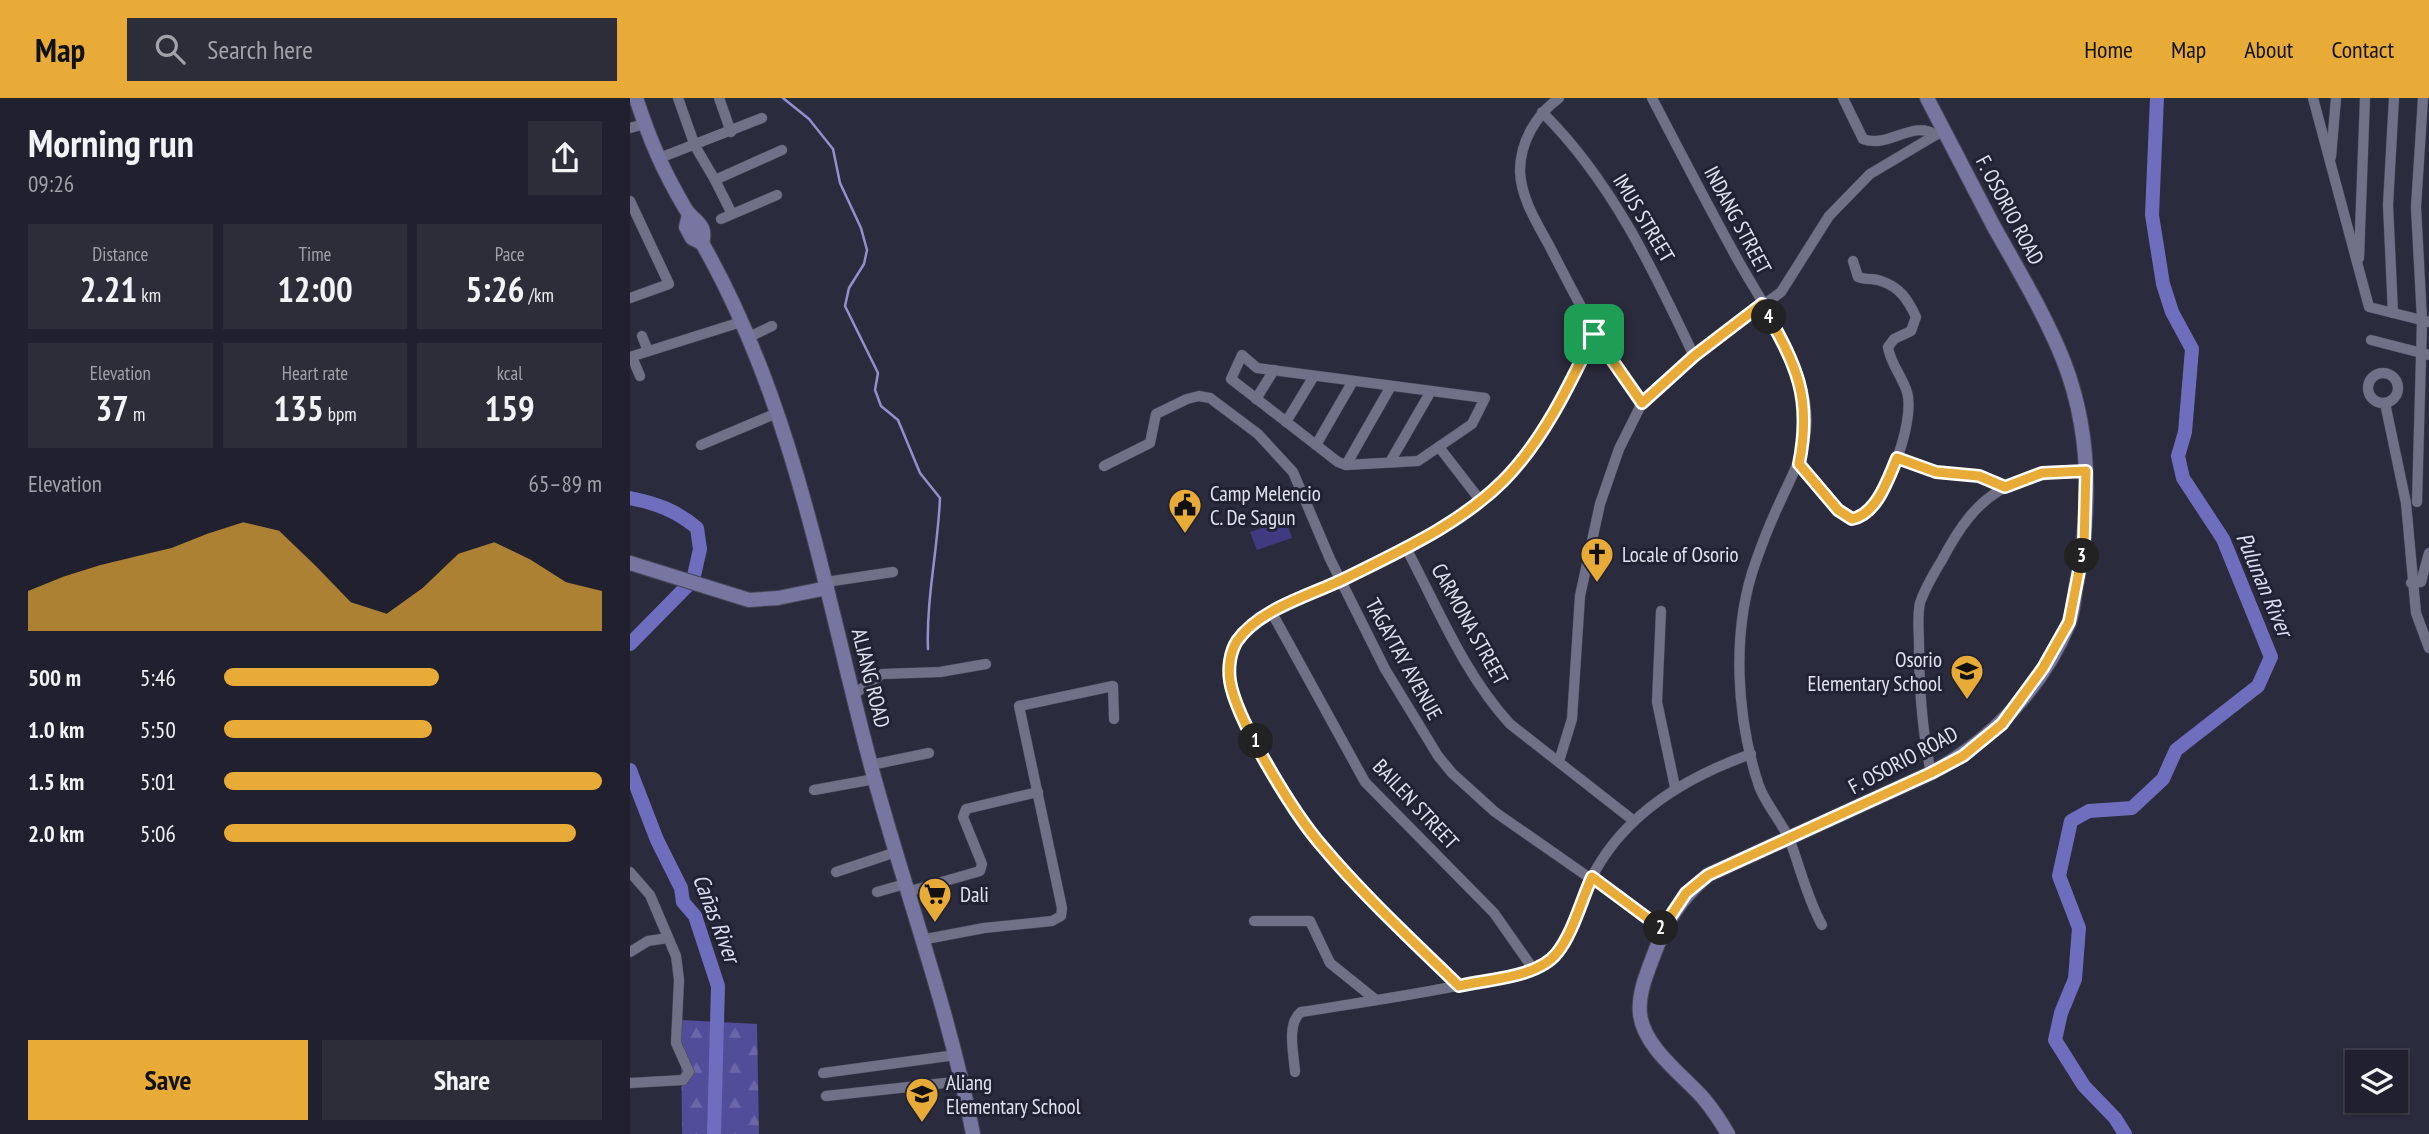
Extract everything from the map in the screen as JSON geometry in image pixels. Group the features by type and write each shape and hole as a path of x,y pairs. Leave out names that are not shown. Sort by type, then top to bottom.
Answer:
{"street":[{"path":"636,98 657,159 762,118"},
{"path":"678,98 695,146 732,214"},
{"path":"719,98 731,132"},
{"path":"1559,98 1542,112 1528,135 1521,156 1523,190 1594,334 1642,403"},
{"name":"INDANG STREET","path":"1652,98 1794,365 1802,389 1806,412 1799,464 1780,499 1754,565 1744,617 1740,660 1741,695 1760,788 1789,840 1810,904 1822,925"},
{"path":"1843,98 1863,139 1873,143 1919,129 1940,133"},
{"name":"F. OSORIO ROAD","path":"1728,1134 1705,1100 1656,1047 1640,1014 1643,985 1662,929 1686,893 1708,875 1931,773 1963,756 2002,724 2043,668 2069,622 2084,545 2086,471 2082,420 2064,363 2038,306 1940,133 1927,98"},
{"path":"2313,98 2369,307 2426,321"},
{"path":"2330,164 2336,98"},
{"path":"2359,270 2365,98"},
{"path":"2393,313 2388,205 2394,98"},
{"path":"2423,98 2416,206 2426,321 2412,503 2411,583 2416,613 2428,645"},
{"name":"IMUS STREET","path":"1542,112 1579,151 1594,172 1650,264 1694,356"},
{"path":"630,128 645,124"},
{"path":"1559,761 1572,719 1580,596 1600,504 1619,449 1642,403 1694,356 1784,289 1829,216 1870,174 1940,133"},
{"path":"715,180 782,150"},
{"name":"ALIANG ROAD","path":"657,159 689,215 686,227 692,238 702,243 726,284 777,413 804,492 873,772 956,1055 973,1134"},
{"path":"721,219 777,195"},
{"path":"630,201 669,284 631,294"},
{"path":"1799,464 1838,510 1852,519 1866,514 1883,490 1909,420 1908,393 1888,347 1894,339 1911,331 1916,317 1907,297 1879,280 1858,277 1853,261"},
{"path":"640,376 631,357 741,322"},
{"path":"747,338 772,326"},
{"path":"1459,986 1321,846 1289,801 1238,708 1230,682 1229,662 1244,634 1272,613 1406,548 1480,500 1523,459 1594,334"},
{"path":"642,336 648,351"},
{"path":"2371,340 2425,354"},
{"path":"1242,355 1257,368 1274,370 1314,376 1485,398 1472,424 1418,461 1346,464 1316,445 1231,379 1242,355"},
{"path":"1256,399 1274,370"},
{"path":"1286,422 1314,376"},
{"path":"1316,445 1353,381"},
{"path":"1346,464 1391,386"},
{"path":"1390,462 1431,391"},
{"name":"TAGAYTAY AVENUE","path":"1104,466 1150,443 1156,414 1199,396 1210,398 1258,434 1293,472 1340,581 1410,712 1452,773 1495,811 1662,929"},
{"path":"2385,403 2412,503"},
{"path":"701,445 777,413"},
{"path":"1439,447 1480,500"},
{"path":"1897,458 1936,472 1979,476 2005,487"},
{"path":"1931,773 1921,717 1921,602 1956,533 1986,499 2005,487 2042,473 2086,471"},
{"path":"2412,503 2429,502"},
{"name":"CARMONA STREET","path":"1406,548 1478,685 1510,724 1634,821"},
{"path":"2411,583 2421,582 2429,553"},
{"path":"630,562 745,599 778,598 893,572"},
{"path":"1661,611 1657,702 1664,747 1675,787"},
{"name":"BAILEN STREET","path":"1272,613 1365,782 1494,913 1534,970"},
{"path":"853,695 882,674 940,672 986,664"},
{"path":"921,940 984,928 1052,921 1061,916 1062,908 1018,706 1113,686 1114,719"},
{"path":"814,790 929,753"},
{"path":"1295,1072 1292,1028 1295,1017 1301,1012 1459,986 1534,970 1556,955 1563,945 1592,877 1606,853 1634,821 1675,787 1707,769 1751,754"},
{"path":"877,892 980,871 982,864 963,817 967,809 1038,792"},
{"path":"836,872 896,852"},
{"path":"630,872 646,888 676,956 679,980 676,1043 687,1064 688,1076 683,1080 670,1082 630,1083"},
{"path":"1254,920 1310,921 1330,962 1376,1000"},
{"path":"630,952 648,941 668,938"},
{"path":"823,1073 956,1055"},
{"path":"826,1096 963,1081"}],"green space":[{"path":"681,1020 757,1024 759,1134 682,1134"}],"shaded area":[{"path":"1286,520 1292,538 1257,550 1250,532"}],"waterway":[{"path":"783,98 809,119 833,149 840,183 861,228 867,250 864,264 849,288 845,306 878,373 875,390 881,406 898,420 920,473 940,498 928,649"},
{"name":"Pulunan River","path":"2125,1134 2115,1118 2084,1086 2055,1040 2061,1013 2075,979 2079,928 2059,876 2071,821 2089,811 2132,808 2163,779 2176,750 2258,686 2271,657 2223,539 2183,478 2178,456 2185,432 2192,349 2172,312 2163,284 2152,215 2157,98"},
{"name":"Cañas River","path":"630,498 666,508 689,522 697,528 700,549 693,580 630,644"},
{"name":"Cañas River","path":"630,770 657,840 681,888 683,902 695,916 718,986 714,1134"}],"place":[{"name":"Camp Melencio C. De Sagun","path":"1185,535"},
{"name":"Locale of Osorio","path":"1597,584"},
{"name":"Osorio Elementary School","path":"1967,701"},
{"name":"Dali","path":"935,924"},
{"name":"Aliang Elementary School","path":"922,1124"}],"route":[{"path":"1762,304 1794,365 1802,389 1806,412 1805,436 1799,464 1838,510 1852,519 1866,514 1883,490 1897,458 1946,475 1979,476 2005,487 2042,473 2086,471 2084,545 2069,622 2043,668 2002,724 1963,756 1789,840 1708,875 1686,893 1662,929 1592,877 1563,945 1547,963 1534,970 1459,986 1321,846 1289,801 1238,708 1230,682 1229,662 1237,641 1252,626 1272,613 1406,548 1466,512 1502,482 1523,459 1537,438 1594,334 1617,371 1642,403 1694,356 1762,304"}]}
